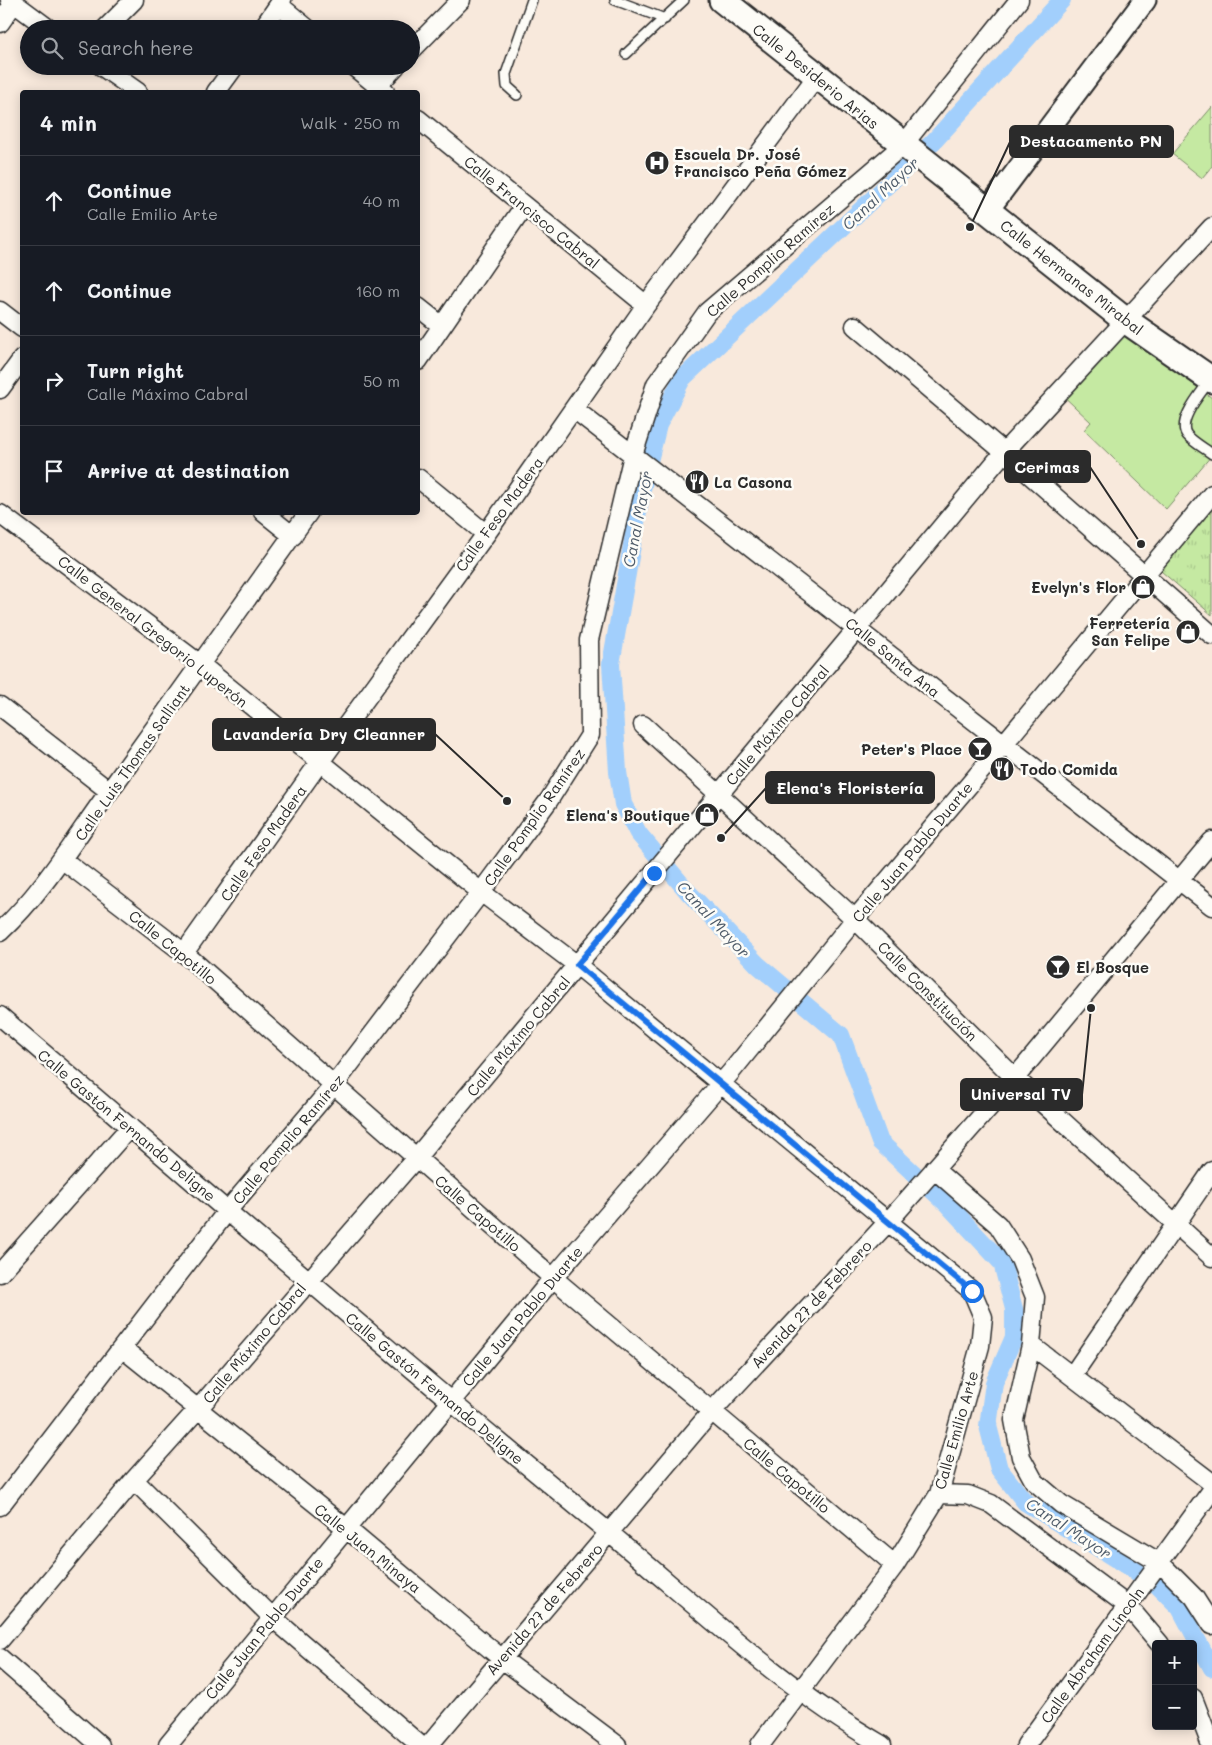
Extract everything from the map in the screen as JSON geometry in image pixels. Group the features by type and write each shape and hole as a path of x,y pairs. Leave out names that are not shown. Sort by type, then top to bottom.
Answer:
{"main road":[{"name":"Calle Desiderio Arias","path":"722,0 914,153"},
{"name":"Calle Hermanas Mirabal","path":"914,153 1125,320 1211,380"}],"street":[{"path":"114,20 134,0"},
{"path":"420,42 461,0"},
{"name":"Calle Pomplio Ramírez","path":"0,1506 228,1210 334,1085 481,892 548,800 590,735 589,640 656,384 707,312 914,153 1019,0"},
{"path":"987,211 1145,0"},
{"path":"0,23 12,2 37,20"},
{"path":"268,20 280,3 298,20"},
{"path":"114,75 135,90"},
{"path":"217,90 228,75"},
{"path":"364,75 381,89 390,75"},
{"name":"Calle Feso Madera","path":"184,954 319,763 486,534 646,305 817,76"},
{"name":"Calle Francisco Cabral","path":"420,121 646,305"},
{"path":"420,358 524,206"},
{"name":"Calle Máximo Cabral","path":"0,1640 134,1480 197,1410 308,1279 416,1158 1004,452 1212,227"},
{"path":"420,309 442,326"},
{"path":"0,311 20,326"},
{"path":"856,326 1004,452 1212,635"},
{"path":"0,389 20,362"},
{"name":"Calle Santa Ana","path":"574,409 858,628 1004,745 1212,906"},
{"path":"420,480 486,534"},
{"name":"Calle Juan Pablo Duarte","path":"168,1745 553,1278 722,1083 855,919 1004,745 1212,494"},
{"name":"Calle General Gregorio Luperón","path":"0,514 200,665 481,892 577,965 722,1083 887,1223"},
{"path":"267,515 293,536"},
{"name":"Calle Luis Thomas Salliant","path":"0,932 63,860 109,791 308,515"},
{"path":"0,706 109,791"},
{"name":"Calle Constitución","path":"643,725 855,919 1015,1078 1212,1257"},
{"name":"Avenida 27 de Febrero","path":"430,1745 501,1658 712,1411 887,1223 1015,1078 1212,841"},
{"name":"Calle Capotillo","path":"63,860 184,954 553,1278 895,1565"},
{"name":"Calle Gastón Fernando Deligne","path":"0,1016 228,1210 450,1403 752,1653 855,1730 882,1745"},
{"path":"0,1273 130,1127"},
{"path":"933,1171 998,1225 1020,1259 1035,1297 1031,1346 1014,1420 1021,1457 1034,1481 1061,1504 1159,1564 1194,1597 1212,1625"},
{"path":"1072,1376 1212,1172"},
{"name":"Calle Emilio Arte","path":"760,1745 895,1565 939,1494 980,1346 983,1316 972,1291 887,1223"},
{"path":"1031,1346 1212,1483"},
{"name":"Calle Juan Minaya","path":"122,1348 346,1528 501,1658 617,1745"},
{"path":"134,1480 274,1618 420,1745"},
{"name":"Calle Abraham Lincoln","path":"1026,1745 1212,1490"},
{"path":"939,1494 968,1495 991,1504 1133,1599 1158,1640"},
{"path":"0,1658 100,1745"},
{"path":"1197,1708 1211,1745"}],"lane":[{"path":"517,95 507,86 506,74 532,0"},
{"path":"615,0 665,19"},
{"path":"626,54 684,0"},
{"path":"1211,380 1185,418 1183,427 1186,434 1212,454"}],"green space":[{"path":"1212,107 1212,166 1202,178 1172,154"},
{"path":"1117,328 1212,398 1212,455 1166,509 1084,430 1091,422 1059,392"},
{"path":"1212,499 1212,615 1154,565"}],"waterway":[{"name":"Canal Mayor","path":"1062,0 934,141 682,379 658,425 642,489 611,664 618,772 623,804 638,833 688,892 758,965 841,1035 880,1142 948,1205 1002,1263 1014,1309 1014,1337 994,1383 988,1426 999,1469 1025,1502 1156,1584 1180,1608 1212,1668"}],"place":[{"name":"Escuela Dr. José Francisco Peña Gómez","path":"657,163"},
{"name":"Destacamento PN","path":"970,227"},
{"name":"La Casona","path":"697,482"},
{"name":"Cerimas","path":"1141,544"},
{"name":"Evelyn's Flor","path":"1143,587"},
{"name":"Ferretería San Felipe","path":"1188,632"},
{"name":"Peter's Place","path":"980,749"},
{"name":"Todo Comida","path":"1002,769"},
{"name":"Lavandería Dry Cleanner","path":"507,801"},
{"name":"Elena's Boutique","path":"707,815"},
{"name":"Elena's Floristería","path":"721,838"},
{"name":"El Bosque","path":"1058,967"},
{"name":"Universal TV","path":"1091,1008"}],"route":[{"path":"654,873 577,965 722,1083 887,1223 972,1291"}]}
